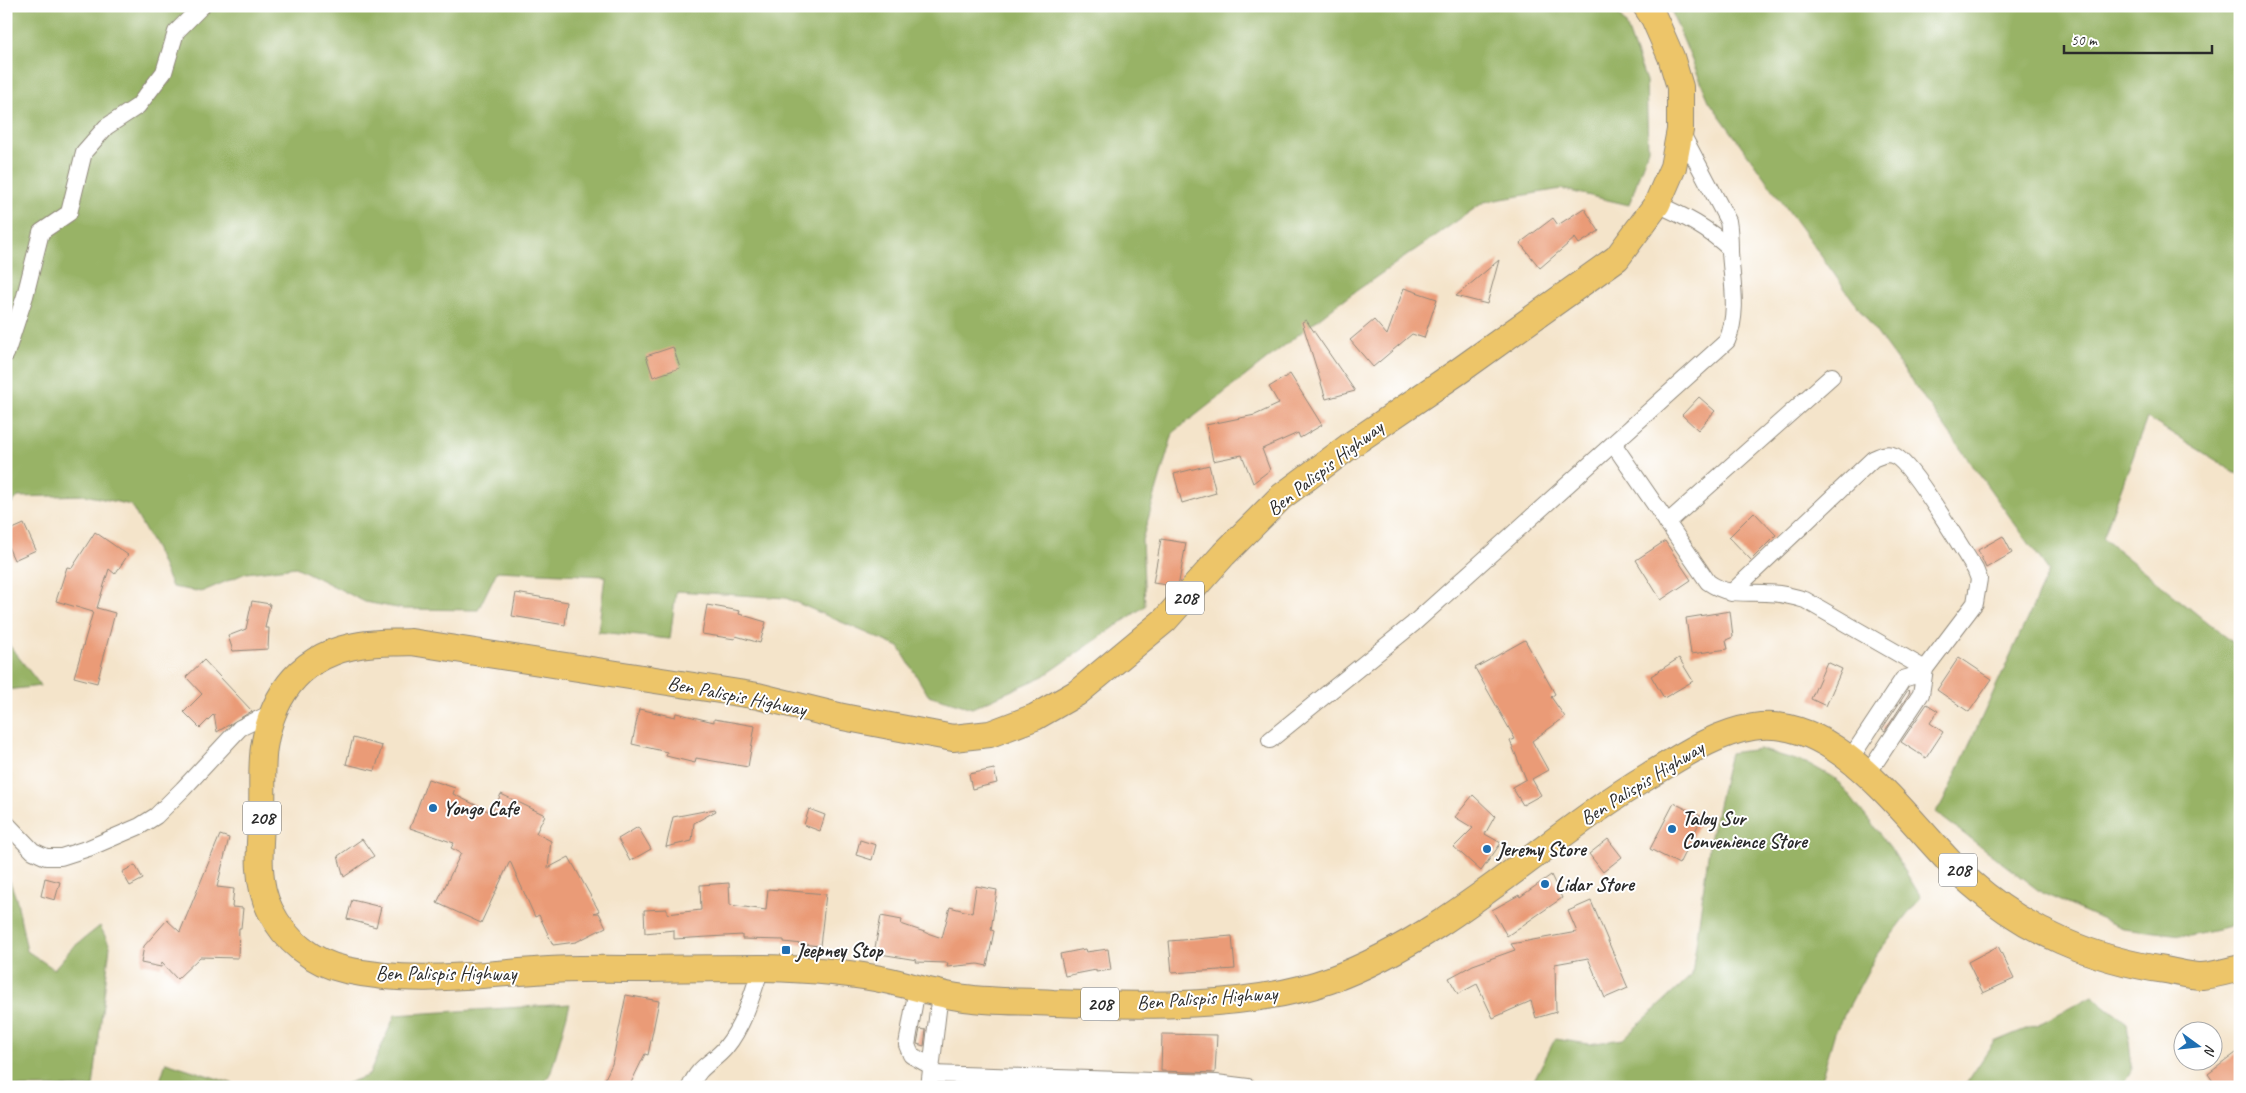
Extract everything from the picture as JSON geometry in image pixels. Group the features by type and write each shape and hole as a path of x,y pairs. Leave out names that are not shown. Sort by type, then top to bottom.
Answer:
{"main road":[{"name":"Ben Palispis Highway","path":"1646,6 1654,18 1671,57 1680,87 1680,130 1673,167 1656,204 1617,258 1356,442 1282,498 1224,554 1165,620 1077,693 1035,718 990,734 953,738 842,717 758,696 411,642 362,645 334,651 314,660 300,671 283,692 271,713 263,752 261,872 266,904 282,930 308,956 340,969 381,976 504,975 576,969 761,968 839,972 965,998 1165,1004 1278,995 1329,980 1369,963 1423,934 1604,803 1705,742 1754,727 1784,727 1807,733 1858,767 1910,817 1968,881 2007,912 2057,940 2111,960 2202,976 2240,968"}],"street":[{"path":"6,354 25,296 41,232 69,213 84,152 106,126 138,106 164,72 176,32 202,6"},
{"path":"1270,740 1413,624 1614,445 1727,341 1734,319 1735,300 1730,249 1731,235 1728,221 1680,130"},
{"path":"1656,204 1698,224 1714,234 1730,249"},
{"path":"1666,523 1832,376"},
{"path":"1614,445 1708,582 1719,590 1731,593 1780,594 1805,600 1924,671"},
{"path":"1731,593 1873,459 1885,454 1894,455 1912,472 1975,568 1979,579 1975,603 1924,671 1921,694 1858,767"},
{"path":"1858,767 1903,679 1924,671"},
{"path":"6,823 33,851 46,857 61,856 89,848 140,826 156,816 240,728 271,713"},
{"path":"690,1087 696,1074 726,1047 746,1013 761,968"},
{"path":"928,991 930,1076"},
{"path":"928,991 907,1044 912,1054 930,1076 1216,1083 1248,1087"}],"green space":[{"path":"6,6 1613,6 1626,25 1646,81 1648,149 1629,205 1561,189 1484,202 1336,305 1173,433 1142,540 1145,606 1044,676 972,708 928,695 899,647 786,598 676,591 670,639 598,632 605,576 497,571 478,610 403,609 365,602 296,567 246,573 201,592 172,587 156,550 131,505 85,495 18,497 6,509"},
{"path":"1669,6 2240,6 2240,475 2147,418 2103,538 2240,649 2240,912 2230,927 2190,936 2122,928 2042,893 1935,812 1943,802 2049,571 1709,101"},
{"path":"6,631 9,645 41,686 6,690"},
{"path":"1759,749 1809,764 1836,779 1890,847 1921,897 1877,954 1835,1032 1819,1087 1533,1087 1534,1080 1555,1039 1589,1044 1623,1039 1692,975 1710,840 1730,753"},
{"path":"6,871 17,901 27,951 54,969 71,949 100,926 110,946 93,1087 6,1087"},
{"path":"2092,996 2127,1023 2132,1069 2121,1087 1964,1087 1994,1042 2043,1022"},
{"path":"570,1004 551,1072 542,1087 338,1087 369,1075 395,1015"},
{"path":"166,1062 243,1087 158,1087"}],"building":[{"path":"1584,208 1599,231 1579,244 1575,238 1540,268 1520,243 1553,218 1558,225"},
{"path":"1499,260 1487,304 1456,296"},
{"path":"1404,288 1437,299 1424,338 1412,334 1373,367 1350,340 1374,320 1387,335"},
{"path":"1306,320 1355,391 1326,399 1302,322"},
{"path":"673,347 680,368 653,377 646,356"},
{"path":"1290,374 1322,425 1300,438 1298,433 1262,449 1270,470 1253,483 1242,455 1213,461 1206,425 1255,415 1279,404 1269,387"},
{"path":"1699,397 1715,411 1698,430 1682,415"},
{"path":"1209,465 1216,493 1182,503 1174,474"},
{"path":"1754,512 1776,535 1751,560 1729,537"},
{"path":"24,524 36,550 14,560 6,542 6,532"},
{"path":"95,532 128,555 115,574 109,569 97,608 115,613 97,683 74,677 93,612 56,601 67,567 72,568"},
{"path":"2003,536 2012,553 1986,568 1978,550"},
{"path":"1161,539 1186,543 1179,582 1175,586 1153,583"},
{"path":"1665,541 1691,580 1661,600 1636,560"},
{"path":"516,593 568,602 565,625 512,616"},
{"path":"252,601 270,604 265,628 269,628 268,649 233,651 228,636 246,629"},
{"path":"707,605 740,611 739,614 766,622 760,643 736,636 735,639 702,634"},
{"path":"1730,611 1733,637 1726,640 1728,649 1691,654 1686,618"},
{"path":"1525,640 1555,694 1551,697 1565,717 1532,741 1548,770 1532,779 1541,795 1523,805 1512,787 1526,779 1510,741 1515,739 1475,668"},
{"path":"1959,657 1992,679 1969,712 1937,690"},
{"path":"1679,658 1693,681 1664,698 1651,676"},
{"path":"204,660 252,711 217,732 214,714 200,728 184,712 202,694 186,677"},
{"path":"1827,662 1842,669 1826,706 1811,699"},
{"path":"1908,690 1910,692 1885,731 1882,729"},
{"path":"1927,704 1938,711 1930,723 1943,732 1926,758 1901,742"},
{"path":"639,709 675,717 676,713 714,722 714,719 755,726 748,767 696,758 695,763 666,756 667,752 632,744"},
{"path":"353,738 382,746 375,771 346,764"},
{"path":"994,769 997,783 972,789 969,774"},
{"path":"428,779 455,788 453,794 492,813 501,794 545,815 536,833 551,841 548,868 569,857 599,911 594,913 599,913 606,927 576,942 553,945 539,915 535,917 510,861 481,923 437,903 461,853 451,848 454,843 410,828"},
{"path":"1473,795 1495,816 1485,834 1501,843 1481,871 1454,847 1473,828 1455,817"},
{"path":"1674,803 1702,817 1679,864 1650,849"},
{"path":"715,809 716,811 694,823 692,841 666,847 673,817"},
{"path":"809,809 825,815 820,831 804,825"},
{"path":"638,827 651,849 630,861 618,839"},
{"path":"220,835 229,838 217,887 234,889 232,907 243,908 241,928 239,928 238,958 200,957 177,979 162,963 161,967 141,963 144,946 167,920 180,932"},
{"path":"362,839 374,856 344,877 338,856"},
{"path":"1608,839 1622,857 1603,872 1589,854"},
{"path":"860,840 876,845 872,860 856,855"},
{"path":"135,865 143,879 130,886 122,872"},
{"path":"1551,875 1562,898 1507,936 1492,910 1519,895 1520,897"},
{"path":"45,878 60,882 55,900 41,896"},
{"path":"729,883 730,905 766,910 768,889 826,894 820,946 784,942 784,940 742,939 742,935 674,939 674,930 645,933 644,910 667,909 667,914 701,910 700,885"},
{"path":"976,886 997,890 991,930 994,931 987,966 978,964 947,967 948,963 916,962 917,960 874,953 881,916 902,920 901,924 942,938 950,907 972,913"},
{"path":"352,900 381,907 376,927 347,919"},
{"path":"1591,901 1628,988 1605,998 1588,958 1555,964 1556,1012 1536,1018 1531,1001 1493,1018 1477,984 1458,994 1449,978 1473,965 1515,950 1511,944 1577,932 1568,911"},
{"path":"1232,936 1235,969 1172,973 1169,941"},
{"path":"1998,946 2014,979 1983,993 1968,962"},
{"path":"1085,949 1086,952 1108,949 1111,970 1096,972 1096,970 1065,976 1060,954"},
{"path":"626,995 659,1001 648,1055 645,1054 629,1087 601,1087 612,1064"},
{"path":"920,1029 926,1030 924,1046 917,1044"},
{"path":"1162,1034 1217,1035 1215,1073 1161,1071"},
{"path":"2240,1050 2240,1087 2217,1087 2208,1074 2213,1070 2224,1070 2224,1062"}],"place":[{"name":"Yongo Cafe","path":"433,808"},
{"name":"Taloy Sur Convenience Store","path":"1672,829"},
{"name":"Jeremy Store","path":"1487,849"},
{"name":"Lidar Store","path":"1545,884"},
{"name":"Jeepney Stop","path":"786,950"}]}
